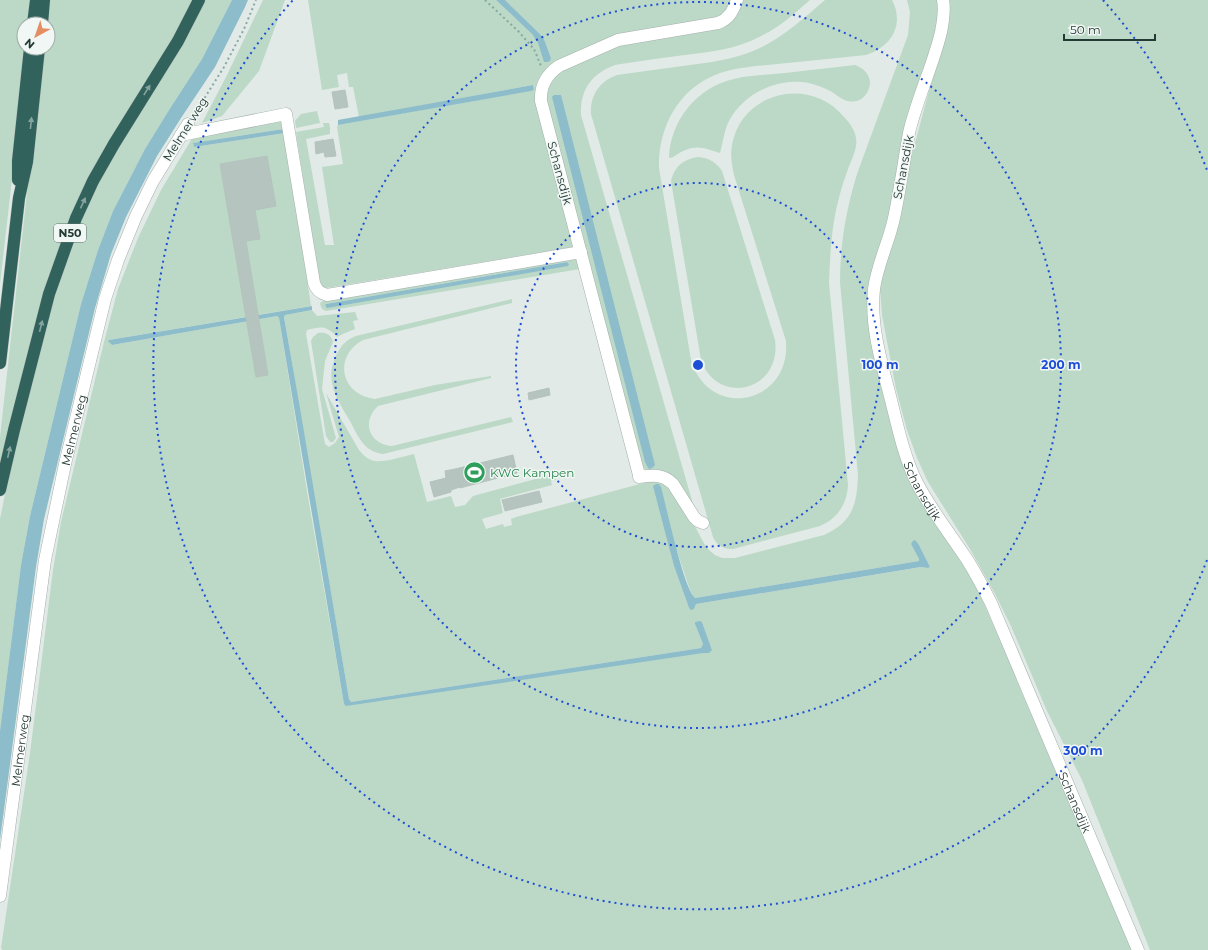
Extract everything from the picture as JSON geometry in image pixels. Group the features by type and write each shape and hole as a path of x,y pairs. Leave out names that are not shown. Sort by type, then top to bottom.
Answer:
{"highway":[{"path":"34,16 36,0"},
{"path":"43,16 44,0"},
{"name":"N50","path":"0,490 49,294 76,218 93,181 110,150 178,41 199,0"},
{"path":"0,363 18,198 18,161 29,56"},
{"path":"18,198 27,162 38,56"}],"street":[{"path":"546,78 558,66 618,40 718,23 730,15 737,0"},
{"name":"Schansdijk","path":"943,0 944,6 942,26 936,51 911,128 903,164 894,219 877,272 874,290 874,310 875,328 880,356 902,443 917,483 969,562 991,603 1138,950"},
{"name":"Schansdijk","path":"546,78 542,89 541,102 639,477 656,475 662,476 670,481 694,517 703,523"},
{"path":"181,134 286,114 314,283 316,289 322,294 327,295 580,252"},
{"name":"Melmerweg","path":"0,896 45,560 65,464 105,299 118,260 136,216 153,181 188,124"}],"path":[{"name":"Melmerweg","path":"188,124 224,67 244,29 256,0"},
{"path":"484,0 518,31 534,49 546,78"}],"green space":[{"path":"0,0 32,0 30,16 16,16 16,56 26,56 0,284"},
{"path":"49,0 194,0 191,8 89,181 0,466 0,437 42,56 56,56 56,16 49,16"},
{"path":"201,0 232,0 202,59 145,149 113,211 98,250 81,304 30,516 21,565 0,731 0,519 19,425 57,279 94,187"},
{"path":"263,0 285,0 259,71 222,116 202,123 227,75"},
{"path":"308,0 496,0 532,34 541,50 551,58 544,39 505,0 731,0 724,12 712,19 616,35 556,62 546,69 538,80 536,88 536,102 573,247 320,289 296,132 324,127 323,123 329,123 330,134 306,139 325,245 334,245 322,167 343,164 337,127 338,125 534,90 533,85 359,117 353,87 349,87 347,73 337,75 339,87 322,90"},
{"path":"743,0 810,0 787,20 775,28 743,44 714,51 615,65 599,73 593,78 585,91 581,106 581,115 693,504 680,484 670,474 663,471 651,471 642,466 546,101 546,95 551,81 561,71 612,48 628,43 719,29 737,14"},
{"path":"825,0 892,0 896,9 897,18 893,34 889,41 882,47 866,55 751,67 715,75 690,90 681,100 673,112 662,139 659,168 691,360 700,379 714,392 730,398 747,397 763,391 776,380 784,363 786,341 734,175 731,149 738,127 749,112 762,102 779,95 796,93 813,96 830,104 848,121 856,138 855,151 842,186 834,219 829,283 848,485 846,498 837,515 820,526 733,549 727,548 719,545 713,537 591,114 592,101 601,85 617,75 717,61 748,53 779,37"},
{"path":"907,0 938,0 939,6 931,50 905,126 888,218 872,271 897,445 953,549 977,588 1133,950 2,950 1,948 30,753 53,570 61,522 118,289 138,238 161,190 193,137 280,120 283,123 284,129 193,143 194,147 285,133 311,306 109,340 112,345 277,316 279,318 344,704 712,650 702,622 695,624 703,644 701,648 351,702 349,699 284,316 312,310 317,316 355,312 358,320 353,321 355,329 337,337 324,328 307,330 306,334 325,444 329,447 335,443 339,437 326,393 359,450 370,460 388,460 414,454 427,502 451,496 455,507 465,505 473,496 554,474 556,480 551,481 552,485 500,499 503,513 482,519 486,529 503,524 504,527 512,525 511,519 516,517 655,480 667,484 691,519 706,547 715,555 722,558 735,558 824,535 834,530 841,524 852,511 856,495 858,475 840,282 844,228 857,174 908,35 910,12","holes":["911,544 919,545 930,567 928,568 922,567 696,604 694,609 689,608 670,550 677,551 689,587 693,597 695,598 919,561"]},
{"path":"948,0 1208,0 1208,950 1150,950 1082,780 1047,711 1011,626 970,549 928,482 917,458 907,430 896,389 882,315 880,289 885,262 896,234 910,162 938,57"},
{"path":"855,65 865,71 870,82 870,86 864,97 856,101 852,102 842,99 827,89 809,83 786,82 774,85 753,95 743,102 735,111 727,125 720,153 702,148 693,148 669,158 674,131 680,119 697,98 721,83 746,77"},
{"path":"317,111 320,123 296,128 295,121 301,114"},
{"path":"698,157 706,158 712,161 722,171 775,340 775,357 769,371 759,381 747,387 734,388 721,384 709,375 701,360 671,181 674,172 680,164"},
{"path":"574,258 577,259 580,269 326,311 322,309 320,304 321,302","holes":["567,262 569,264 325,306 326,304"]},
{"path":"512,299 512,303 363,340 353,347 347,355 344,365 348,383 354,390 363,396 375,399 435,385 491,376 491,378 378,406 373,412 369,425 373,437 384,444 392,446 511,417 513,422 383,454 376,453 366,447 340,404 333,388 332,371 334,361 343,344 356,336"},
{"path":"318,333 327,334 331,337 333,342 325,361 322,389 336,438 333,442 330,442 326,436 311,341"}],"water":[{"path":"232,0 248,0 215,67 157,156 126,217 111,254 95,308 44,519 36,567 0,840 0,731 21,565 30,516 81,304 98,250 113,211 145,149 202,59"},
{"path":"496,0 505,0 539,33 544,39 551,58 550,61 544,62 538,43 532,34"},
{"path":"533,85 534,90 531,91 338,125 338,120"},
{"path":"554,95 561,95 655,465 649,469 645,462 552,97"},
{"path":"284,129 285,133 194,147 193,143"},
{"path":"567,262 569,264 568,266 327,308 325,305 326,304"},
{"path":"312,306 312,310 285,315 284,317 349,699 351,702 701,648 703,644 695,624 695,622 700,621 702,622 712,650 709,653 346,706 344,704 279,318 277,316 112,345 108,341"},
{"path":"659,484 661,487 681,564 686,580 695,598 919,561 911,544 915,540 930,567 921,567 696,604 694,609 691,610 674,566 653,486"}],"building":[{"path":"345,90 348,107 335,109 332,92"},
{"path":"333,139 336,156 325,157 324,152 316,154 315,142"},
{"path":"267,156 276,206 255,210 260,239 246,241 268,375 256,377 220,164"},
{"path":"549,388 550,395 529,400 528,393"},
{"path":"513,455 517,473 460,488 455,469"},
{"path":"455,469 460,487 451,490 451,492 434,497 430,482 446,478 445,471"},
{"path":"539,491 542,502 505,511 502,500"}],"place":[{"name":"KWC Kampen","path":"475,472"}]}
